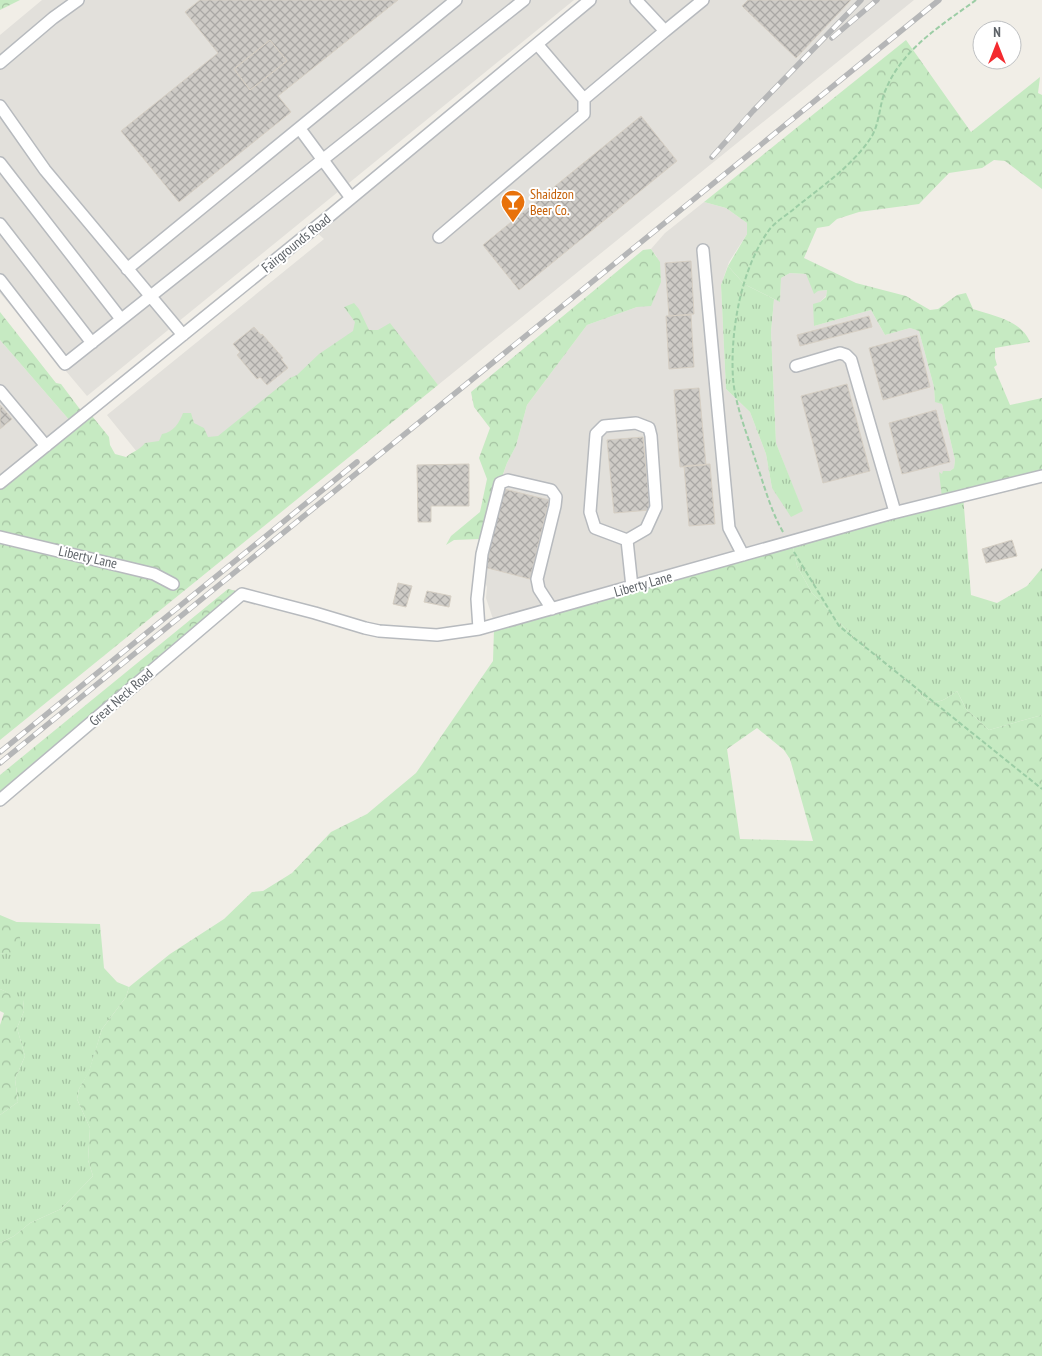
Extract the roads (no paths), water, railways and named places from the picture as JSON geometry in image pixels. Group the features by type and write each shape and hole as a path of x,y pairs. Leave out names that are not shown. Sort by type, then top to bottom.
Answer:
{"street":[{"path":"0,63 78,0"},
{"path":"127,269 456,0"},
{"path":"0,280 65,364 524,0"},
{"path":"637,0 665,31"},
{"path":"584,99 703,0"},
{"name":"Fairgrounds Road","path":"0,483 351,198 537,44 582,2"},
{"path":"439,237 584,114 584,99 537,44"},
{"path":"0,106 45,170 183,335"},
{"path":"300,129 351,198"},
{"path":"0,162 121,319"},
{"path":"0,224 92,343"},
{"path":"703,250 729,528 743,555"},
{"path":"796,366 840,353 846,355 851,360 895,512"},
{"path":"0,391 46,446"},
{"path":"636,423 648,428 651,436 656,507 646,530 627,540 595,528 590,512 596,434 604,426 636,423"},
{"name":"Liberty Lane","path":"242,594 379,631 438,635 479,629 895,512 1042,476"},
{"path":"479,629 477,599 482,554 500,483 508,480 551,490 556,497 537,580 539,589 552,609"},
{"name":"Liberty Lane","path":"0,537 154,574 173,584"},
{"path":"627,540 632,587"},
{"name":"Great Neck Road","path":"0,800 242,594"}],"railway":[{"path":"712,157 753,111 861,0"},
{"path":"832,38 877,0"},
{"path":"0,763 939,0"},
{"path":"0,752 357,462"}],"place":[{"name":"Shaidzon Beer Co.","path":"513,223"}]}
